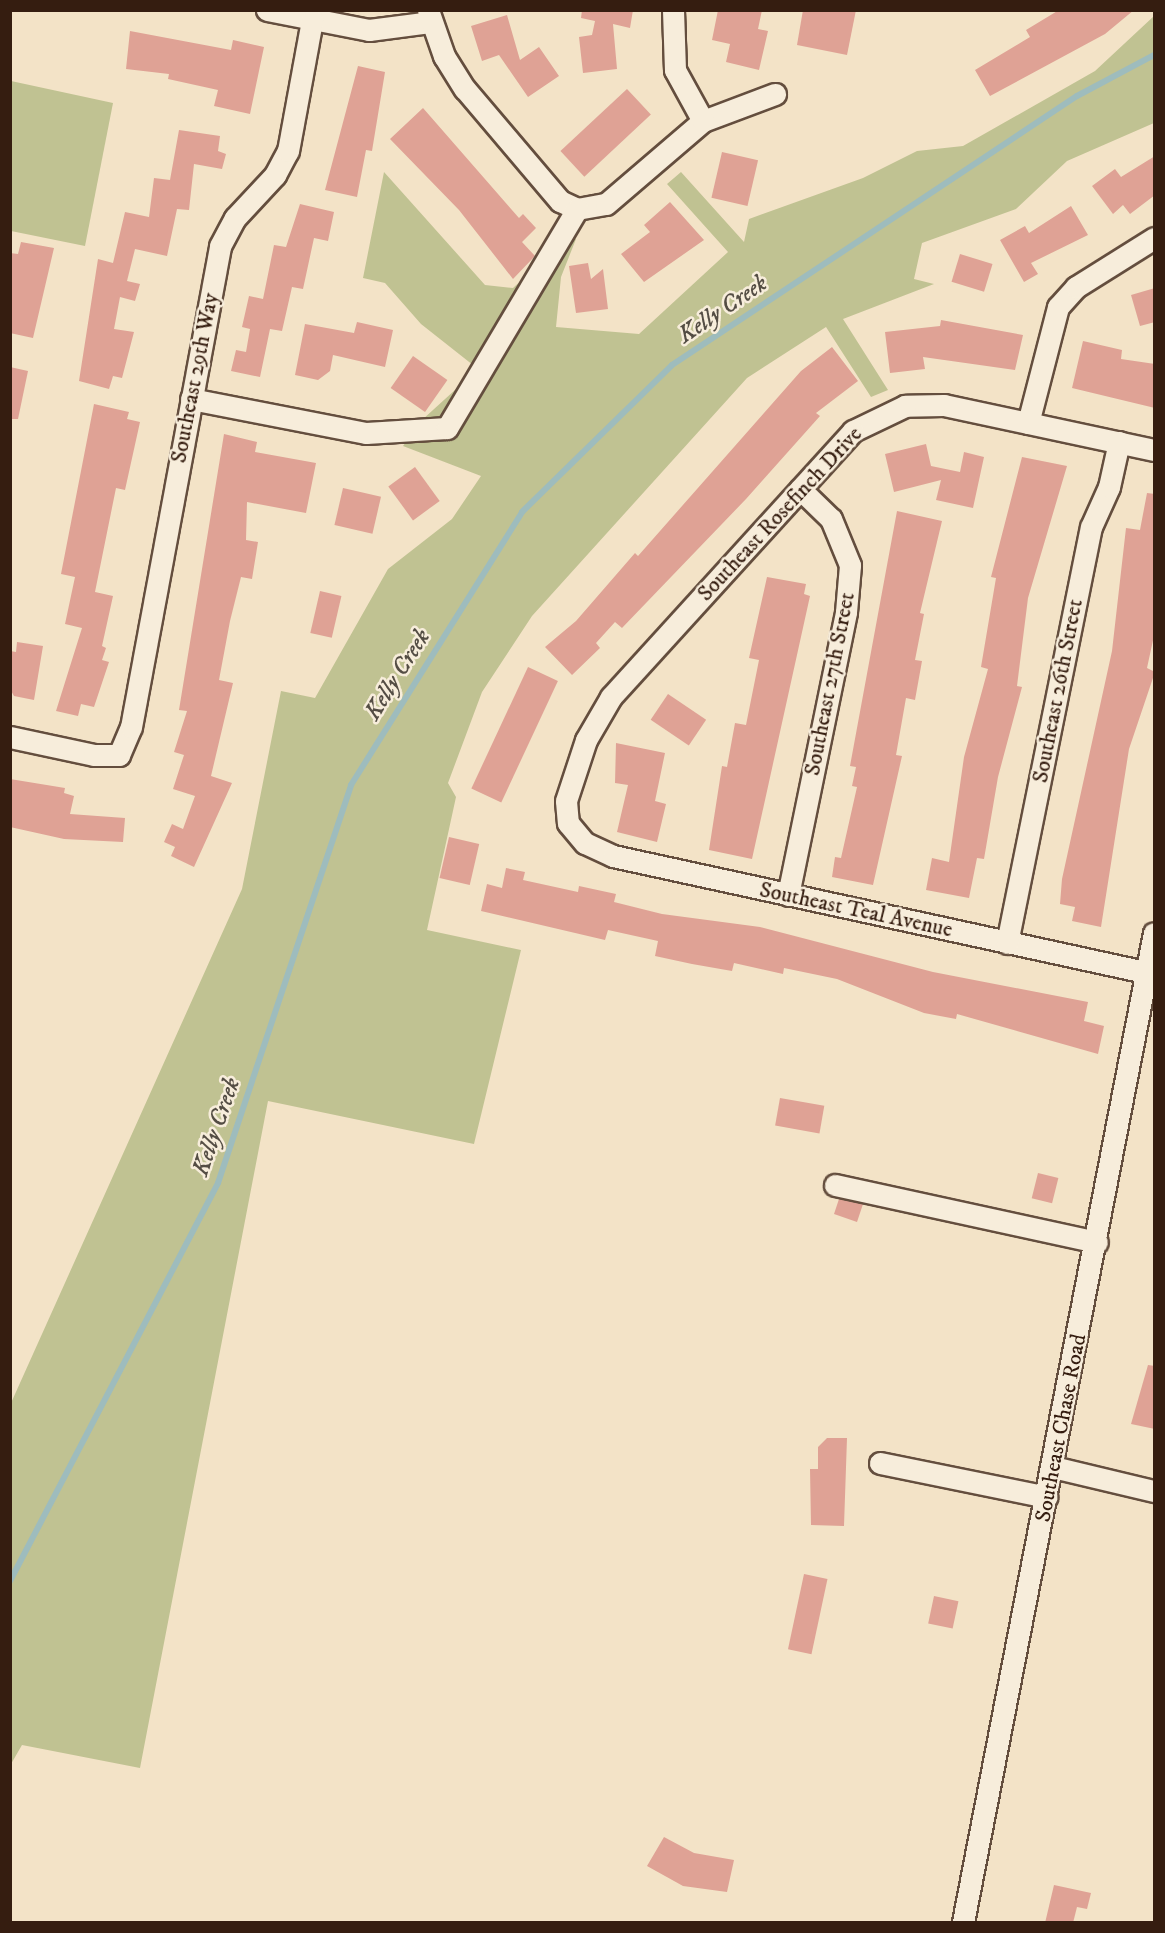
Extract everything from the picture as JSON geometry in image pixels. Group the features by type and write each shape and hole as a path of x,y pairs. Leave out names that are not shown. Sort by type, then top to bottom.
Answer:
{"street":[{"path":"267,10 369,30 429,16 465,89 560,201 577,209 606,204 703,121 775,94"},
{"path":"673,10 675,70 703,121"},
{"name":"Southeast 29th Way","path":"10,737 94,755 119,755 131,727 220,246 235,218 275,175 288,151 312,20"},
{"path":"191,399 366,433 447,428 577,209"},
{"path":"1028,423 1058,307 1076,287 1155,238"},
{"name":"Southeast Rosefinch Drive","path":"568,823 573,774 611,697 853,430 905,406 944,405 1155,450"},
{"name":"Southeast 26th Street","path":"1007,943 1091,527 1109,487 1119,442"},
{"name":"Southeast 27th Street","path":"788,895 846,612 850,565 831,519 800,489"},
{"name":"Southeast Teal Avenue","path":"568,823 585,843 613,856 1151,974"},
{"name":"Southeast Chase Road","path":"963,1923 1151,974 1155,933"},
{"path":"835,1185 1097,1242"},
{"path":"880,1463 1047,1497"},
{"path":"1053,1467 1155,1491"}],"green space":[{"path":"1154,16 1154,123 1067,161 1016,209 922,243 914,279 934,284 843,319 888,390 871,397 826,327 747,378 532,616 482,692 448,783 456,797 427,930 521,950 474,1144 268,1101 140,1768 22,1745 11,1764 11,1403 242,889 281,691 315,698 388,569 452,519 481,476 403,446 422,420 478,369 421,324 385,283 363,278 384,172 485,285 513,288 569,237 576,239 561,277 556,327 639,334 728,252 667,184 681,172 744,242 749,219 863,178 917,151 963,146 1095,71"},
{"path":"11,81 113,103 85,246 11,231"}],"building":[{"path":"582,10 633,10 630,28 613,24 617,69 583,73 579,37 592,35 595,21 581,18"},
{"path":"718,10 762,10 758,29 768,31 759,70 726,62 730,44 712,40"},
{"path":"803,10 856,10 847,55 797,45"},
{"path":"1059,10 1134,10 1105,34 990,96 975,70 1030,37 1026,30"},
{"path":"507,15 520,60 539,47 559,76 528,97 499,55 482,61 471,26"},
{"path":"130,31 231,50 233,40 264,47 250,114 214,106 218,90 168,79 169,74 126,69"},
{"path":"358,66 385,72 372,151 366,150 357,197 325,190"},
{"path":"627,89 651,115 584,177 560,151"},
{"path":"423,108 519,218 523,214 536,228 522,242 535,256 513,279 459,210 390,139"},
{"path":"179,130 220,136 218,151 226,154 222,169 194,164 189,210 177,209 167,256 135,249 127,281 140,284 135,301 120,297 114,329 134,332 122,378 113,376 109,389 79,381 98,259 113,263 125,212 149,217 154,178 170,180"},
{"path":"722,152 758,160 747,206 711,198"},
{"path":"1155,156 1155,195 1130,214 1123,205 1113,214 1092,186 1115,169 1121,177"},
{"path":"670,202 704,240 644,282 621,254 650,232 644,225"},
{"path":"300,204 334,212 328,241 314,238 303,289 292,287 282,331 270,329 260,377 231,371 236,350 246,352 250,329 242,327 249,296 263,299 274,245 286,247"},
{"path":"1071,206 1088,235 1031,263 1038,274 1024,282 1000,240 1025,226 1029,233"},
{"path":"21,242 54,248 33,338 10,333 10,253 18,254"},
{"path":"960,254 993,264 984,292 952,282"},
{"path":"588,263 591,279 603,269 608,309 576,313 569,266"},
{"path":"1155,288 1155,322 1140,326 1131,295"},
{"path":"941,320 1023,335 1015,370 923,357 925,369 890,373 885,332 940,326"},
{"path":"357,322 393,330 385,367 333,355 330,371 318,380 295,375 305,324 354,333"},
{"path":"1083,341 1122,350 1121,359 1155,364 1155,408 1072,388"},
{"path":"832,347 858,381 816,413 820,416 746,499 622,628 615,622 596,643 600,648 572,675 545,647 576,621 635,553 638,556 801,371"},
{"path":"413,356 447,380 425,412 391,388"},
{"path":"10,367 28,371 18,419 10,419"},
{"path":"94,404 129,412 127,419 140,422 125,490 116,488 95,592 113,596 102,646 106,648 102,660 109,662 94,707 81,704 78,716 56,711 82,628 65,624 75,577 61,574"},
{"path":"224,434 257,442 255,452 316,463 306,513 247,502 246,540 258,542 252,579 241,577 230,621 219,680 233,683 211,776 232,783 194,867 171,856 175,847 164,842 172,824 183,829 195,796 173,789 184,755 174,752 187,711 179,710"},
{"path":"926,444 931,466 960,472 964,452 984,457 973,508 936,500 941,480 894,492 885,454"},
{"path":"1022,457 1067,466 1028,598 1017,686 1022,687 998,777 984,859 977,858 969,898 926,890 932,858 949,862 964,757 988,669 981,667 996,578 991,577"},
{"path":"415,467 440,501 413,520 388,486"},
{"path":"343,488 381,497 372,534 334,525"},
{"path":"1147,493 1155,494 1155,631 1147,668 1155,672 1129,749 1101,927 1072,921 1075,907 1060,904 1062,879 1112,651 1126,528 1140,530"},
{"path":"897,511 942,521 920,613 924,614 915,660 922,661 915,700 906,698 896,755 902,756 873,885 832,877 835,857 841,858 857,787 852,786 856,767 850,766"},
{"path":"767,577 806,584 804,594 810,596 752,859 709,850 722,766 727,767 735,723 746,725 759,660 749,658"},
{"path":"320,591 341,596 332,638 310,633"},
{"path":"17,642 43,646 34,700 14,696 10,689 10,651 16,652"},
{"path":"528,667 558,681 501,802 471,788"},
{"path":"668,694 706,720 689,745 651,720"},
{"path":"616,743 665,753 655,801 666,804 657,842 617,832 628,785 615,783"},
{"path":"10,779 65,788 64,793 74,796 70,814 125,818 123,842 64,839 10,827"},
{"path":"449,837 479,844 470,885 440,878"},
{"path":"506,868 525,872 523,880 578,892 579,886 616,894 614,902 662,914 760,927 933,972 1088,1002 1084,1021 1104,1026 1098,1054 957,1014 956,1019 924,1013 837,979 784,968 783,974 734,963 732,971 692,964 655,956 658,941 608,930 605,940 481,911 487,884 502,888"},
{"path":"780,1098 824,1106 819,1133 775,1126"},
{"path":"1038,1173 1058,1178 1052,1203 1032,1198"},
{"path":"839,1199 863,1204 857,1222 834,1214"},
{"path":"1148,1365 1155,1366 1155,1429 1131,1424"},
{"path":"827,1438 847,1438 844,1526 811,1525 810,1469 818,1469 818,1447"},
{"path":"804,1574 827,1579 811,1654 788,1649"},
{"path":"934,1596 958,1601 953,1629 928,1623"},
{"path":"664,1837 694,1853 734,1860 727,1892 683,1886 647,1866"},
{"path":"1054,1885 1091,1893 1087,1909 1077,1907 1073,1923 1045,1923"}],"waterway":[{"name":"Kelly Creek","path":"10,1581 218,1183 351,785 522,512 672,365 1077,96 1154,55"}]}
